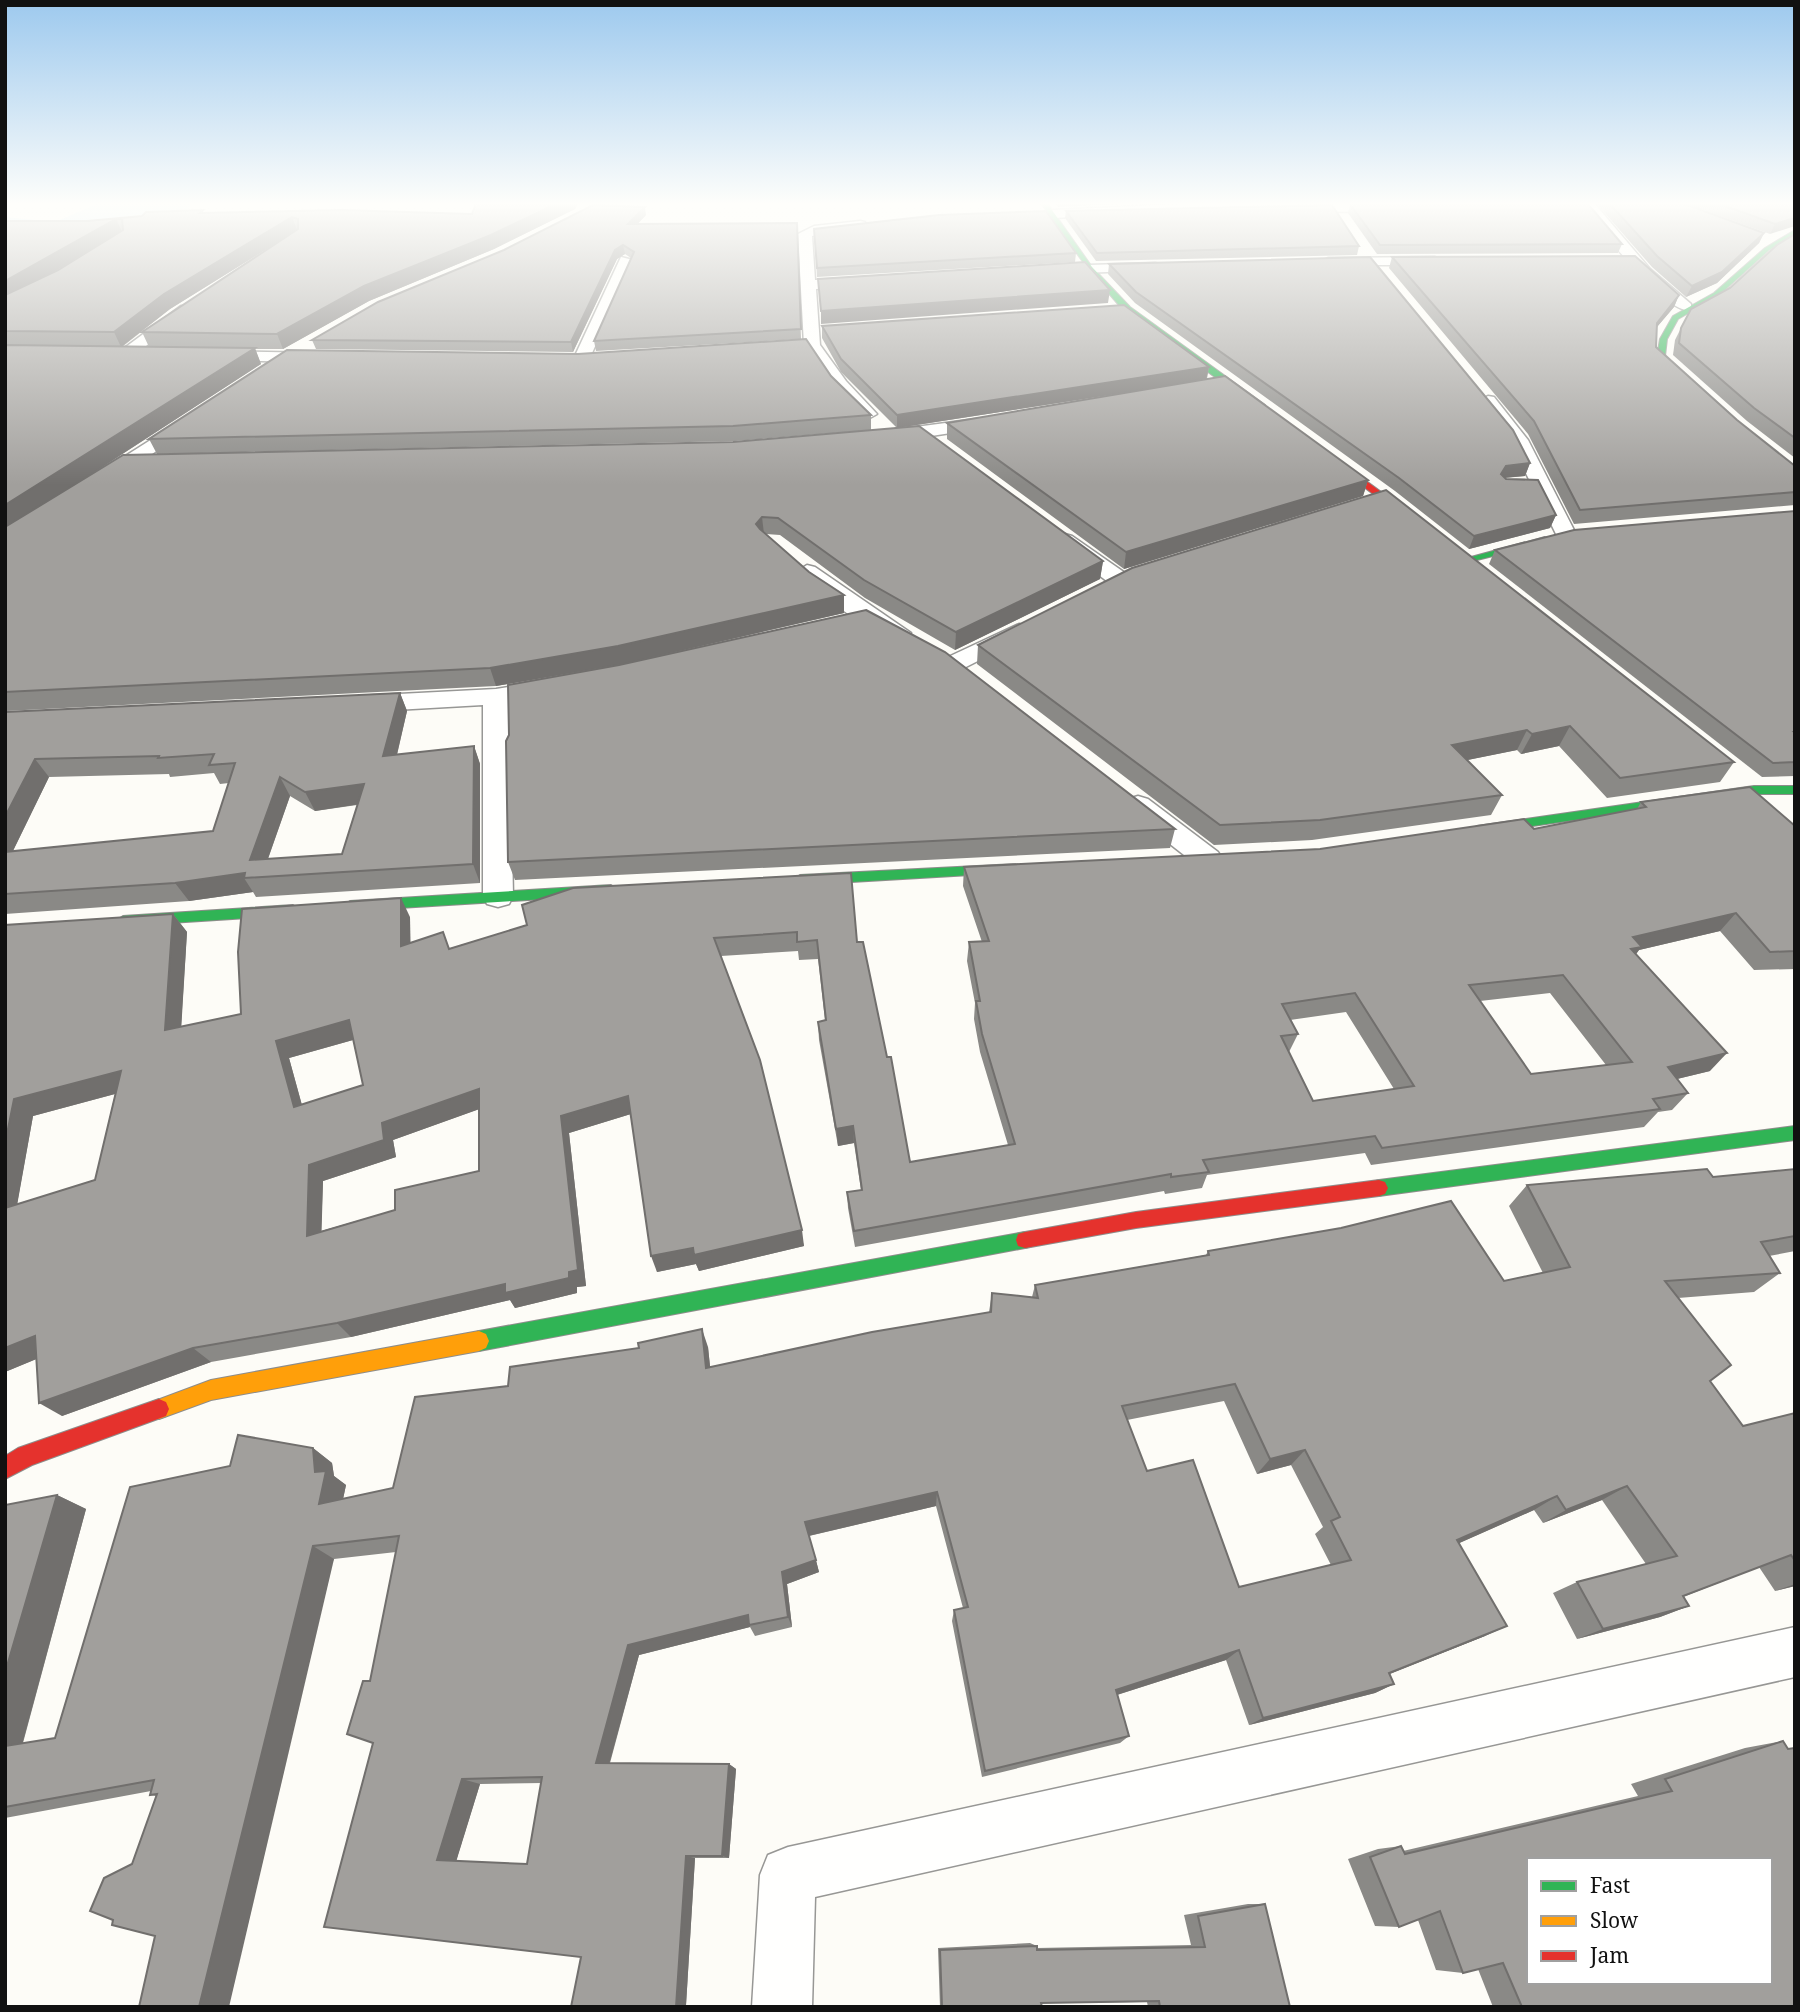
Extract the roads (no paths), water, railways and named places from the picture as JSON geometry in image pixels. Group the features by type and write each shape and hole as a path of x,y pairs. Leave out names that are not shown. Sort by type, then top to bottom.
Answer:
{"street":[{"path":"606,359 574,360 607,297"},
{"path":"809,297 811,338 839,386 891,436"},
{"path":"1116,297 1127,309 1273,415"},
{"path":"1671,297 1686,307"},
{"path":"1707,297 1686,307 1662,336 1661,357 1709,401"},
{"path":"152,355 119,355 198,301"},
{"path":"1099,311 1127,309"},
{"path":"254,377 313,340"},
{"path":"192,356 338,358"},
{"path":"1202,387 1228,382"},
{"path":"1476,387 1519,440 1541,484 1572,534 1460,556 1487,577"},
{"path":"94,485 202,412"},
{"path":"865,439 924,434 1003,420"},
{"path":"924,434 946,450"},
{"path":"1307,440 1435,537"},
{"path":"128,463 155,462"},
{"path":"1519,484 1541,484"},
{"path":"1359,506 1385,498"},
{"path":"1054,531 1120,580"},
{"path":"790,558 820,583 870,617 955,663 977,680"},
{"path":"1096,592 1120,580 1146,572"},
{"path":"844,623 870,617"},
{"path":"955,663 1038,621"},
{"path":"336,706 496,697 572,683"},
{"path":"496,697 498,896"},
{"path":"1732,773 1770,806"},
{"path":"1464,832 1754,790 1795,790"},
{"path":"1120,791 1215,859"},
{"path":"1180,861 1215,859"},
{"path":"777,881 1027,869"},
{"path":"334,907 624,889"},
{"path":"101,923 306,909"},
{"path":"5,1468 26,1456 225,1387 1136,1220 1795,1133"},
{"path":"782,2007 788,1875 1795,1652"}]}
